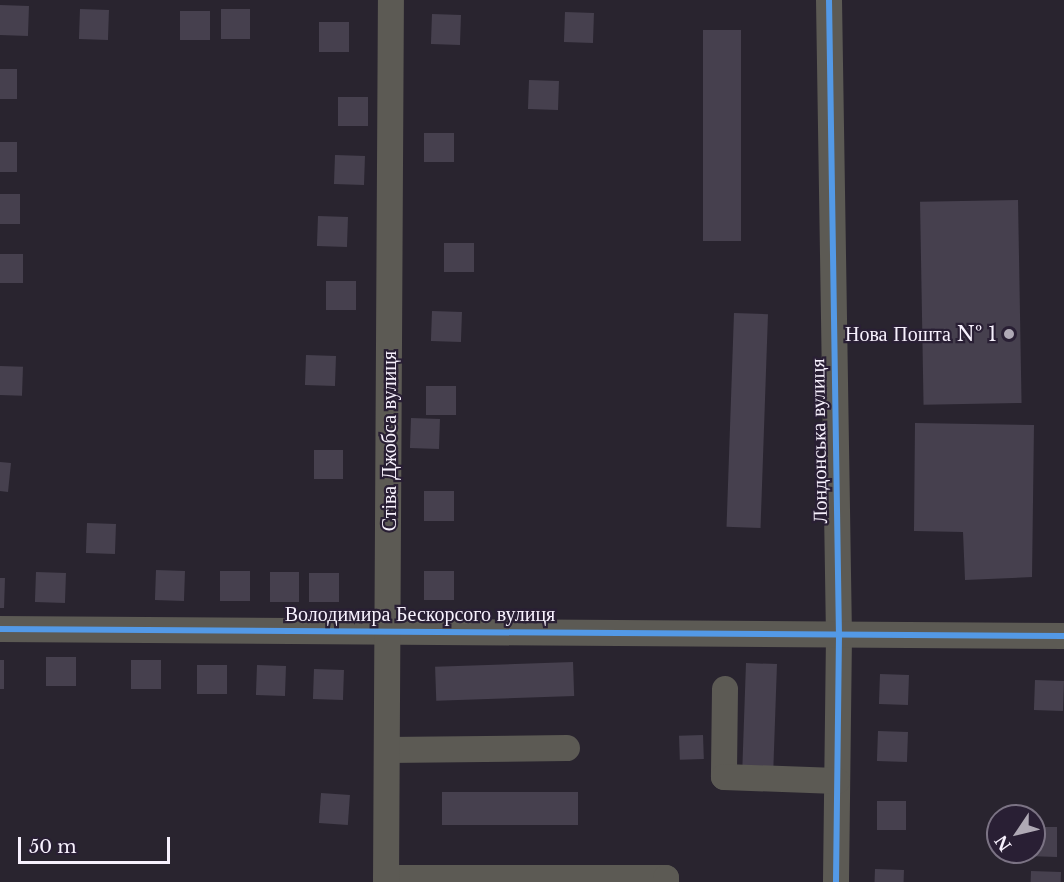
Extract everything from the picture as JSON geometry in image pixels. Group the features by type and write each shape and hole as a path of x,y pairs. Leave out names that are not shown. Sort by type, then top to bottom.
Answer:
{"street":[{"name":"Стіва Джобса вулиця","path":"386,880 391,0"},
{"name":"Лондонська вулиця","path":"829,0 839,635 836,882"},
{"name":"Володимира Бескорсого вулиця","path":"0,629 388,629 1064,636"},
{"path":"725,689 724,777 837,781"},
{"path":"387,750 567,748"},
{"path":"386,880 666,878 666,882"}],"building":[{"path":"0,5 29,6 28,36 0,35"},
{"path":"80,9 109,10 108,40 79,39"},
{"path":"221,9 250,9 250,39 221,39"},
{"path":"180,11 210,11 210,40 180,40"},
{"path":"565,12 594,13 593,43 564,42"},
{"path":"432,14 461,15 460,45 431,44"},
{"path":"319,22 349,22 349,52 319,52"},
{"path":"703,30 741,30 741,241 703,241"},
{"path":"0,69 17,69 17,99 0,99"},
{"path":"529,80 559,81 558,110 528,109"},
{"path":"338,97 368,97 368,126 338,126"},
{"path":"424,133 454,133 454,162 424,162"},
{"path":"0,142 17,142 17,172 0,172"},
{"path":"335,155 365,156 364,185 334,184"},
{"path":"0,194 20,194 20,224 0,224"},
{"path":"1018,200 1022,403 924,405 920,202"},
{"path":"318,216 348,217 347,247 317,246"},
{"path":"444,243 474,243 474,272 444,272"},
{"path":"0,254 23,254 23,283 0,283"},
{"path":"326,281 356,281 356,310 326,310"},
{"path":"432,311 462,312 461,342 431,341"},
{"path":"734,313 768,314 761,528 727,527"},
{"path":"306,355 336,356 335,386 305,385"},
{"path":"0,366 23,367 22,396 0,395"},
{"path":"426,386 456,386 456,415 426,415"},
{"path":"411,418 440,419 439,449 410,448"},
{"path":"915,423 1034,425 1032,577 965,580 963,532 914,531"},
{"path":"314,450 343,450 343,479 314,479"},
{"path":"0,462 11,463 8,492 0,491"},
{"path":"424,491 454,491 454,521 424,521"},
{"path":"87,523 116,524 115,554 86,553"},
{"path":"156,570 185,571 184,601 155,600"},
{"path":"220,571 250,571 250,601 220,601"},
{"path":"424,571 454,571 454,600 424,600"},
{"path":"36,572 66,573 65,603 35,602"},
{"path":"270,572 299,572 299,602 270,602"},
{"path":"309,573 339,573 339,602 309,602"},
{"path":"0,578 5,578 4,608 0,608"},
{"path":"46,657 76,657 76,686 46,686"},
{"path":"0,660 4,660 4,689 0,689"},
{"path":"131,660 161,660 161,689 131,689"},
{"path":"573,662 574,696 436,701 435,667"},
{"path":"746,663 777,664 773,770 742,769"},
{"path":"197,665 227,665 227,694 197,694"},
{"path":"257,665 286,666 285,696 256,695"},
{"path":"314,669 344,670 343,700 313,699"},
{"path":"880,674 909,675 908,705 879,704"},
{"path":"1035,680 1064,681 1063,711 1034,710"},
{"path":"878,731 908,732 907,762 877,761"},
{"path":"703,735 704,759 680,760 679,736"},
{"path":"442,792 578,792 578,825 442,825"},
{"path":"321,793 350,795 348,825 319,823"},
{"path":"877,801 906,801 906,830 877,830"},
{"path":"1046,827 1057,827 1057,857 1046,857"},
{"path":"875,869 904,870 904,882 875,882"},
{"path":"1031,871 1061,872 1061,882 1031,882"}],"cycle path":[{"path":"829,0 839,635 836,882"},
{"path":"0,629 1064,636"}],"place":[{"name":"Нова Пошта № 1","path":"1009,334"}]}
